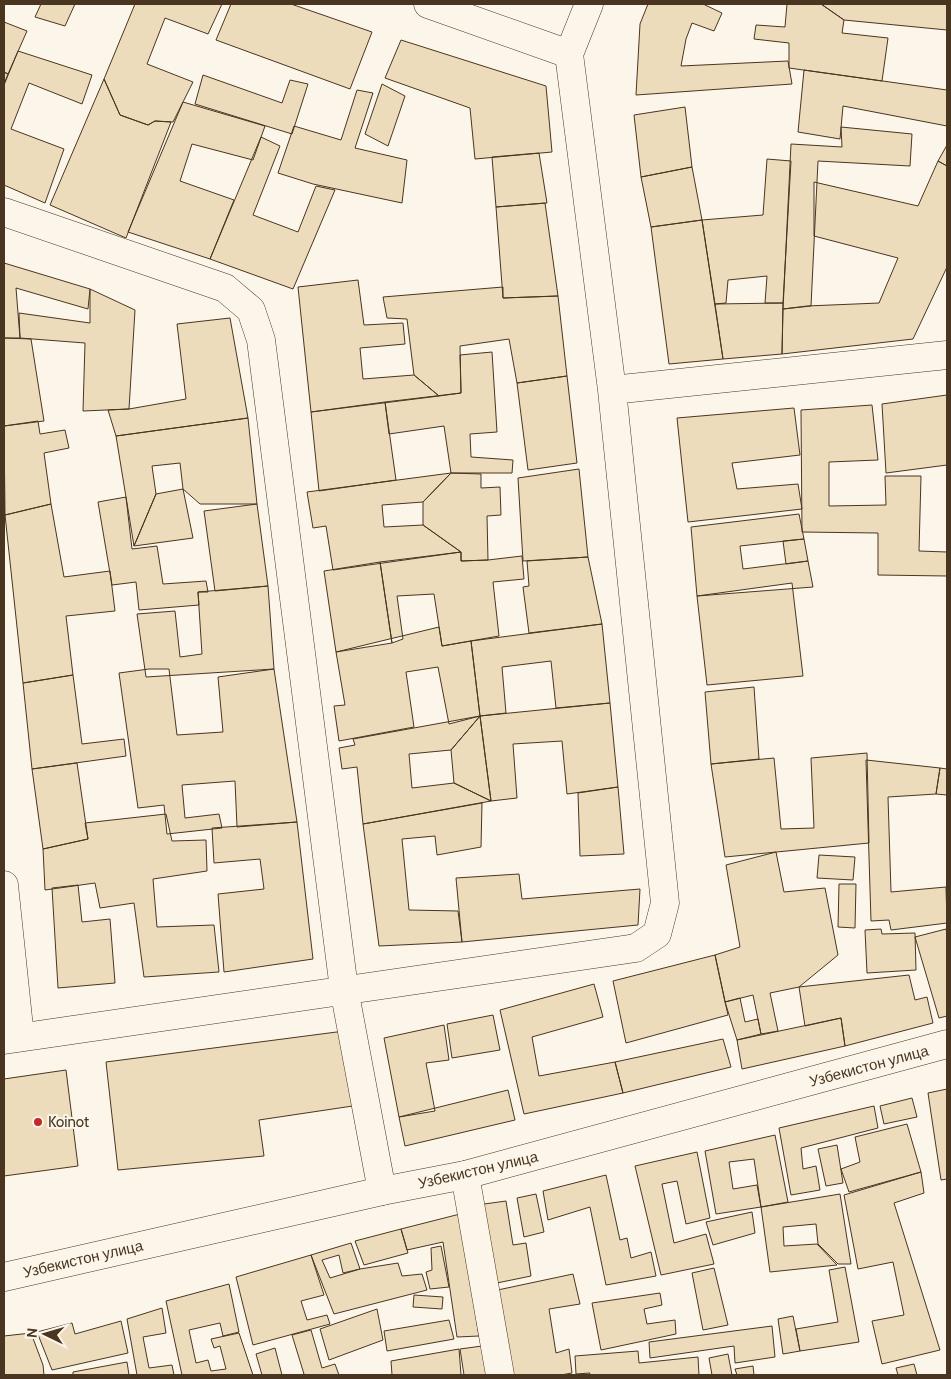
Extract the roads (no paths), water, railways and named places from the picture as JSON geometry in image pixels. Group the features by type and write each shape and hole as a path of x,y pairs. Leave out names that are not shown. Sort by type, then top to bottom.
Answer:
{"street":[{"path":"428,4 569,54"},
{"path":"4,885 12,1038 636,948 657,934 664,903 612,390 569,54 589,4"},
{"path":"4,212 225,288 251,310 261,340 344,989 382,1192"},
{"path":"612,390 947,355"},
{"name":"Узбекистон улица","path":"4,1277 382,1192 466,1175 947,1044"},
{"path":"466,1175 500,1375"}],"place":[{"name":"Koinot","path":"38,1122"}]}
